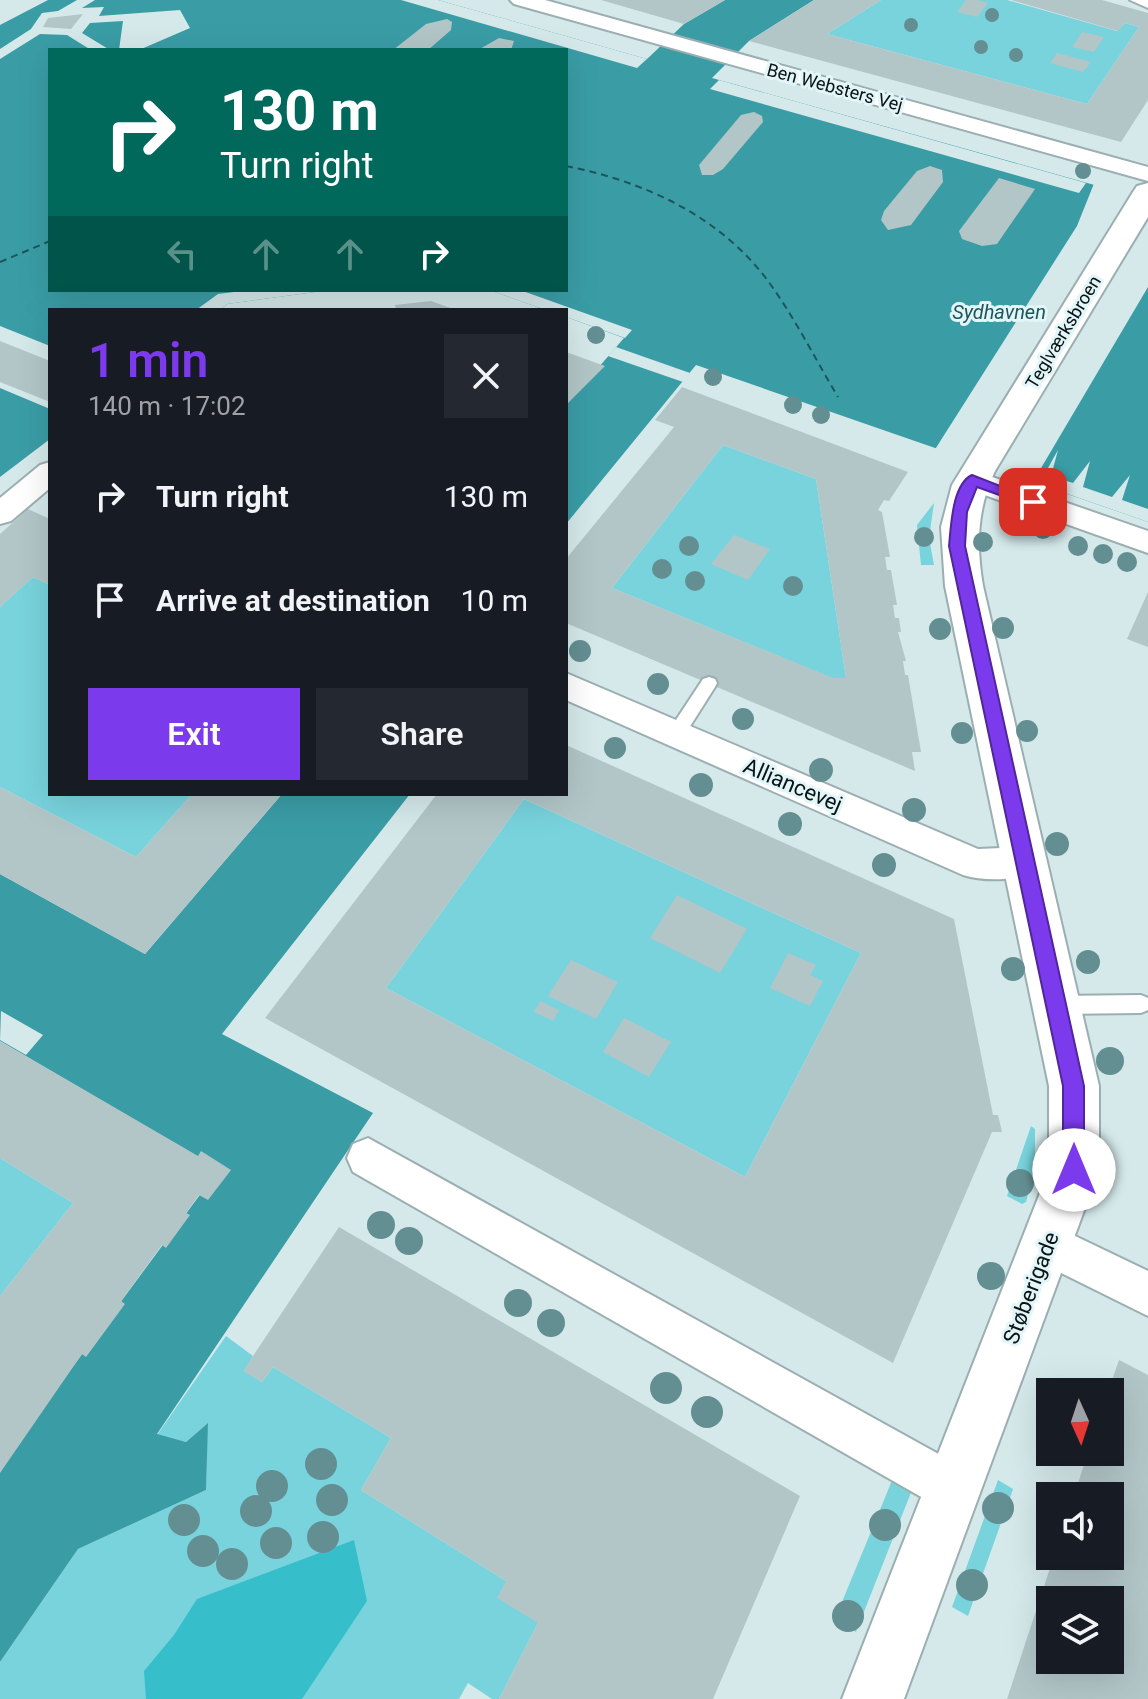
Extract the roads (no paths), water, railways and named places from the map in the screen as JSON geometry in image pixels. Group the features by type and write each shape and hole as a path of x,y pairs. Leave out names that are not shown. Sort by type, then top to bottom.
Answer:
{"street":[{"name":"Ben Websters Vej","path":"521,0 1148,174"},
{"path":"1138,0 1148,3"},
{"name":"Teglværksbroen","path":"975,476 1148,192"},
{"path":"0,514 48,474"},
{"path":"975,476 1148,542"},
{"name":"Støberigade","path":"873,1699 1074,1170 1074,1086 957,546 960,512 975,476"},
{"name":"Alliancevej","path":"568,687 976,864 1025,862"},
{"path":"368,1158 954,1489"},
{"path":"1048,1244 1148,1294"}],"lane":[{"path":"676,734 709,683"},
{"path":"1056,1005 1141,1004"}],"water":[{"name":"Sydhavnen","path":"48,0 438,0 647,59 684,24 725,0 814,0 749,41 712,78 1148,200 1148,522 696,365 568,522 568,403 624,338 568,318 568,308 540,308 495,292 568,292 568,48 48,48 48,292 315,292 227,304 222,308 48,308 48,345 0,326 0,25"},
{"path":"0,388 48,408 48,441 0,477"},
{"path":"280,796 408,796 222,1034 373,1113 157,1434 186,1442 208,1423 206,1490 78,1549 0,1662 0,1465 219,1169 0,1041 0,874 145,954"}]}
